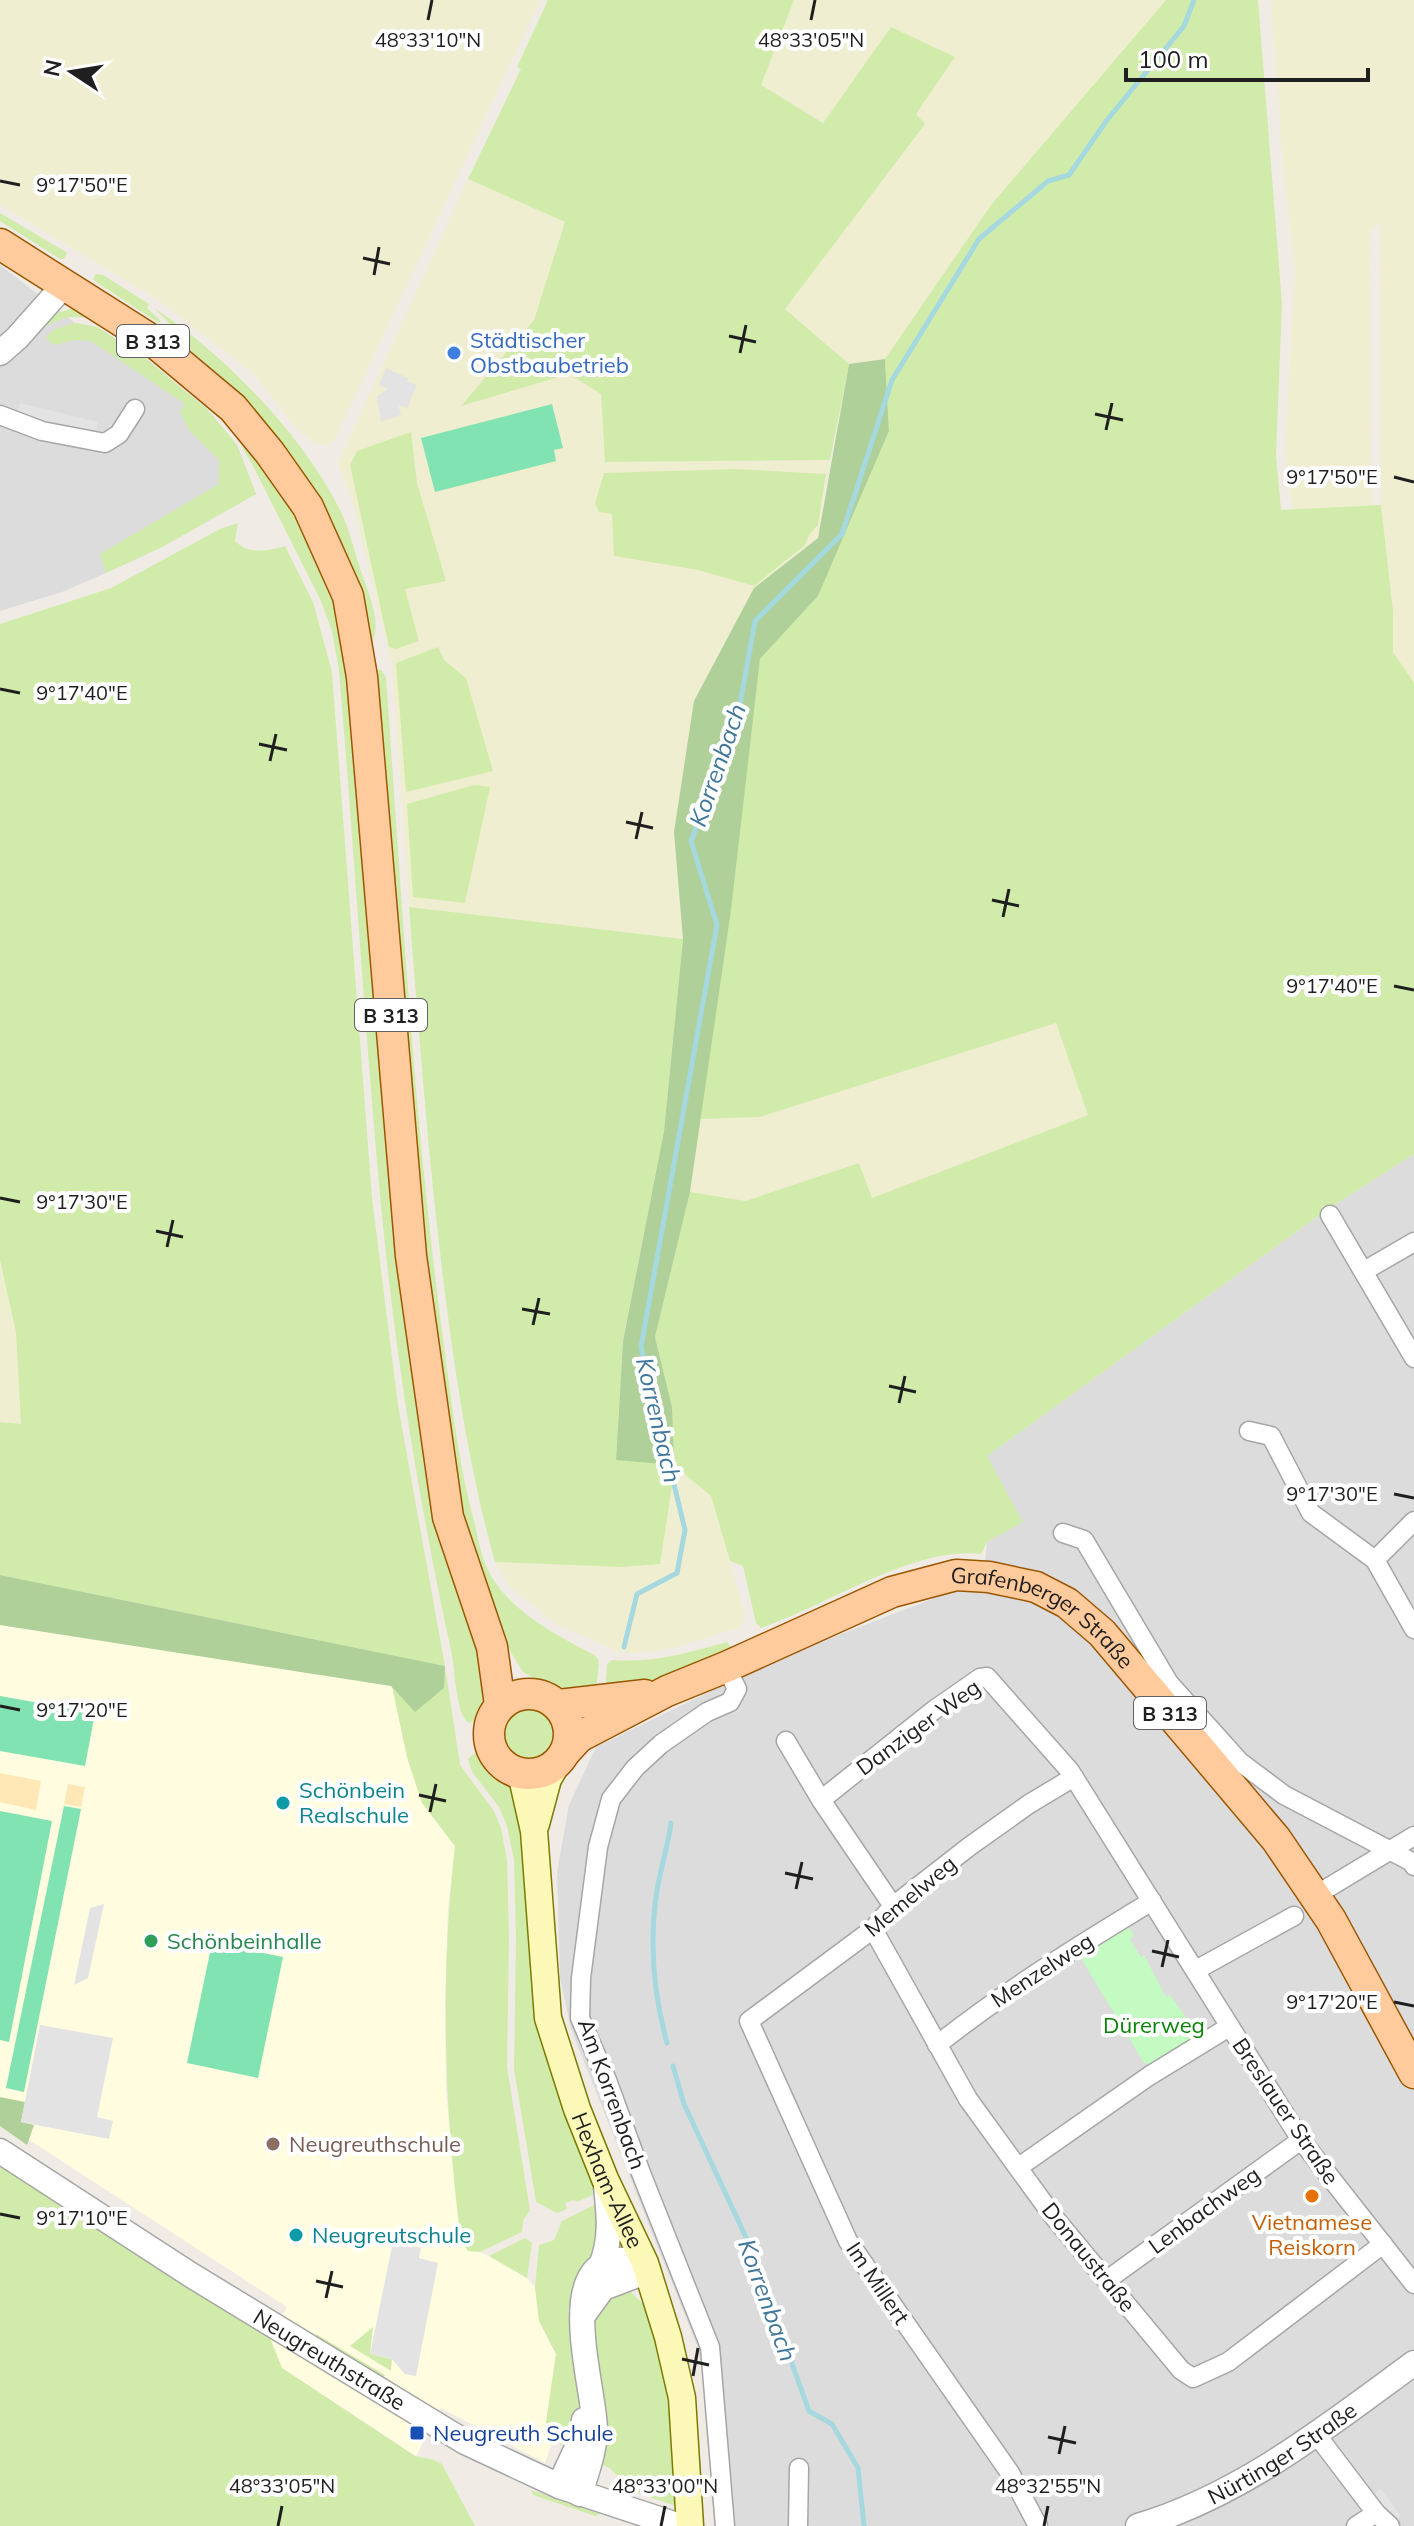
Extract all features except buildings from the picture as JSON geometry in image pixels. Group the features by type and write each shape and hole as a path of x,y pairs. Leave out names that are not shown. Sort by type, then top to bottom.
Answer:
{"main road":[{"name":"B 313","path":"0,244 153,341 233,408 308,507 348,596 362,677 411,1256 448,1517 492,1647 500,1705"},
{"name":"Grafenberger Straße","path":"562,1757 579,1737 667,1691 892,1592 956,1575 989,1577 1036,1587 1067,1603 1102,1633 1276,1839 1316,1895 1414,2073"},
{"name":"B 313","path":"492,1647 529,1693"},
{"name":"Grafenberger Straße","path":"559,1705 667,1691"},
{"path":"529,1693 550,1698 559,1705 569,1725 570,1738 562,1757 548,1770 535,1774 521,1773 500,1762 489,1739 489,1727 500,1705 518,1694 529,1693"},
{"name":"Hexham-Allee","path":"534,1831 548,1779 562,1757"},
{"name":"Hexham-Allee","path":"521,1773 534,1831 548,2018 577,2109 646,2267 668,2337 682,2398 682,2526"}],"street":[{"path":"0,353 65,284"},
{"path":"0,415 46,432 105,443 119,434 135,409"},
{"path":"1330,1215 1414,1358"},
{"path":"1364,1271 1414,1242"},
{"path":"1249,1431 1271,1436 1311,1513 1375,1560 1414,1629"},
{"path":"1375,1560 1414,1521"},
{"path":"1063,1533 1084,1540 1169,1683 1240,1762 1284,1795 1414,1866"},
{"name":"Am Korrenbach","path":"725,2526 710,2347 580,2018 585,1934 598,1847 611,1799 635,1768 661,1744 707,1712 730,1702 737,1689 726,1667"},
{"name":"Danziger Weg","path":"821,1800 934,1710 980,1678 987,1677 1074,1777"},
{"path":"786,1741 821,1800 893,1906"},
{"name":"Breslauer Straße","path":"1074,1777 1301,2140 1414,2284"},
{"name":"Memelweg","path":"749,2021 873,1929 893,1906 970,1846 1074,1777"},
{"path":"1316,1895 1414,1836"},
{"name":"Menzelweg","path":"937,2045 1025,1980 1152,1901"},
{"path":"1196,1970 1294,1916"},
{"name":"Donaustraße","path":"873,1929 968,2099 1053,2216 1181,2370 1193,2378 1228,2362 1383,2244"},
{"name":"Im Millert","path":"749,2021 848,2241 1010,2473 1038,2526"},
{"path":"1019,2167 1149,2076 1229,2027"},
{"name":"Lenbachweg","path":"1107,2280 1301,2140"},
{"name":"Neugreuthstraße","path":"0,2151 191,2275 465,2442 569,2490 682,2526"},
{"path":"569,2490 593,2442 595,2428 581,2320 586,2285 601,2266 611,2228 605,2179"},
{"path":"601,2266 618,2259 646,2267"},
{"path":"581,2320 593,2298 603,2288 646,2267"},
{"name":"Nürtinger Straße","path":"1145,2525 1194,2506 1257,2472 1316,2434 1414,2363"},
{"path":"1316,2434 1376,2513 1390,2526"},
{"path":"798,2526 799,2468"},
{"path":"1356,2526 1376,2513"}],"shaded area":[{"path":"0,0 540,0 334,441 326,445 316,443 299,431 252,372 157,299 0,205"},
{"path":"794,0 1166,0 991,205 885,359 849,364 785,309 924,124 916,114 891,27 824,123 761,85"},
{"path":"1271,0 1414,0 1414,683 1393,652 1393,611 1381,505 1380,224 1370,230 1373,505 1293,510 1285,455 1295,268 1283,168"},
{"path":"468,179 565,222 534,320 462,405 569,374 601,393 605,462 830,460 818,538 754,588 674,832 683,939 409,907 392,665 352,499 338,463"},
{"path":"0,265 75,323 97,327 144,357 208,410 237,445 256,494 164,546 106,573 62,592 0,611"},
{"path":"386,368 417,385 407,408 398,405 401,415 381,422 377,397 387,389 379,385"},
{"path":"20,403 98,422 95,435 17,416"},
{"path":"1056,1023 1088,1115 871,1199 859,1163 746,1201 690,1192 700,1119 760,1117"},
{"path":"1414,1154 1414,2039 1359,1940 1307,1859 1072,1590 1041,1571 985,1562 987,1542 1022,1522 987,1456 1325,1211"},
{"path":"0,1260 16,1332 21,1425 0,1422"},
{"path":"674,1465 711,1496 745,1616 741,1627 674,1648 639,1653 616,1651 556,1624 509,1586 495,1562 621,1567 659,1564"},
{"path":"963,1587 999,1590 1040,1604 1075,1625 1278,1863 1294,1893 1302,1889 1414,2090 1414,2526 714,2526 707,2398 698,2348 571,2029 560,1978 557,1872 569,1805 596,1747 777,1659"},
{"path":"0,1625 392,1686 407,1757 422,1803 455,1846 448,1909 446,2090 461,2241 468,2251 489,2256 527,2278 535,2287 539,2321 556,2354 546,2422 553,2441 545,2463 441,2408 416,2456 282,2368 270,2338 287,2307 0,2121"},
{"path":"104,1904 88,1978 74,1985 90,1908"},
{"path":"40,2025 113,2038 97,2117 113,2121 109,2139 21,2122"},
{"path":"393,2242 421,2248 419,2258 438,2263 416,2376 405,2374 392,2359 370,2354"},
{"path":"1381,2489 1401,2516 1393,2522 1370,2497"}],"green space":[{"path":"548,0 794,0 761,85 823,123 891,27 955,57 916,114 925,124 785,309 849,364 830,460 605,462 601,394 569,374 461,406 534,320 565,222 468,179 521,69 517,67"},
{"path":"1166,0 1258,0 1282,304 1276,455 1281,510 1381,505 1393,611 1393,652 1414,683 1414,1154 1325,1211 987,1456 1023,1522 987,1542 981,1554 955,1554 899,1568 761,1628 756,1623 743,1566 730,1561 711,1496 675,1466 660,1564 621,1567 495,1562 468,1444 442,1272 409,907 683,939 664,1131 623,1340 616,1460 672,1407 655,1337 690,1192 746,1201 859,1163 872,1198 1088,1115 1056,1023 760,1117 700,1119 760,659 818,596 889,431 885,359 991,205"},
{"path":"0,213 66,252 64,259 0,221"},
{"path":"96,274 103,275 149,304 147,308 161,321 159,323 96,282 93,279"},
{"path":"154,308 207,348 258,397 323,480 346,525 372,603 376,622 369,647 305,484 236,390 166,329 170,324"},
{"path":"70,309 79,310 97,322 78,317 57,321 36,333 0,362 54,314"},
{"path":"75,323 97,327 144,357 208,410 237,445 256,494 164,546 106,573 100,554 219,484 219,460 189,430 180,412 185,404 91,341 75,340 53,345 46,338 53,330"},
{"path":"885,359 889,431 818,596 760,659 731,910 690,1192 655,1337 672,1407 674,1465 616,1460 623,1341 664,1131 683,939 674,832 694,701 754,588 818,538 849,364"},
{"path":"552,404 563,448 554,450 556,461 435,492 421,438"},
{"path":"228,422 296,514 316,551 347,634 374,953 488,1700 479,1719 469,1723 461,1712 457,1692 400,1368 374,1130 339,671 332,631 320,599"},
{"path":"411,432 417,483 446,581 405,589 419,641 396,649 389,647 350,465 357,451"},
{"path":"736,469 826,474 818,525 805,545 754,586 698,570 614,556 612,514 599,512 595,503 604,473"},
{"path":"238,523 235,541 246,548 265,550 285,546 313,602 332,672 372,1198 398,1405 445,1666 0,1575 0,1422 21,1424 16,1332 0,1260 0,624 111,588 220,529"},
{"path":"438,647 444,660 466,678 493,771 406,792 396,663"},
{"path":"376,670 381,670 386,677 425,1180 450,1391 465,1481 483,1556 495,1582 534,1620 596,1656 599,1661 596,1695 562,1694 523,1672 501,1636 492,1598 474,1568 457,1506 420,1256"},
{"path":"474,785 490,787 465,903 413,897 407,804"},
{"path":"0,1575 445,1666 444,1688 415,1712 391,1686 0,1625"},
{"path":"727,1642 732,1649 664,1681 605,1695 607,1664 612,1660 656,1659"},
{"path":"445,1666 460,1765 494,1811 501,1828 507,1860 507,2067 530,2210 523,2221 522,2232 480,2252 468,2251 461,2241 451,2142 446,1994 455,1846 422,1803 407,1757 392,1686"},
{"path":"0,1696 95,1713 85,1766 0,1751"},
{"path":"528,1701 546,1707 554,1715 560,1733 554,1751 546,1759 528,1765 510,1759 502,1751 496,1733 502,1715 510,1707"},
{"path":"477,1751 483,1752 515,1787 578,2135 595,2194 577,2202 565,2203 567,2209 557,2213 536,2202 514,2069 514,1860 507,1826 499,1807 472,1772 468,1759"},
{"path":"64,1806 81,1809 24,2092 6,2088"},
{"path":"0,1811 52,1821 9,2042 0,2040"},
{"name":"Dürerweg","path":"1125,1928 1130,1929 1134,1936 1130,1939 1141,1957 1144,1955 1166,1997 1170,1995 1198,2034 1149,2064 1144,2063 1079,1955"},
{"path":"212,1943 283,1957 258,2078 187,2063"},
{"path":"0,2097 25,2102 21,2122 34,2125 27,2145 0,2126"},
{"path":"0,2166 270,2338 282,2368 415,2456 442,2464 475,2526 0,2526"},
{"path":"598,2203 603,2221 593,2259 575,2282 568,2311 579,2399 578,2421 568,2448 553,2441 546,2422 556,2354 539,2321 535,2287 539,2245 554,2240 562,2221"},
{"path":"525,2238 532,2243 527,2278 489,2256"},
{"path":"621,2288 631,2292 643,2304 656,2339 678,2458 682,2508 629,2490 611,2469 599,2463 592,2321 607,2293"},
{"path":"373,2327 370,2354 392,2359 391,2371 350,2346"},
{"path":"316,2334 385,2375 382,2379 315,2338"},
{"path":"531,2490 600,2514 595,2516 533,2495"}],"sand":[{"path":"0,1773 41,1781 36,1810 0,1802"},
{"path":"68,1784 85,1787 81,1807 64,1804"}],"waterway":[{"name":"Korrenbach","path":"624,1647 637,1594 677,1573 685,1530 641,1347 717,925 691,841 737,721 755,621 842,534 892,380 979,239 1048,181 1069,175 1107,120 1184,26 1194,0"},
{"name":"Korrenbach","path":"667,2043 658,2005 653,1929 657,1890 671,1823"},
{"name":"Korrenbach","path":"673,2066 684,2104 750,2246 809,2411 832,2424 858,2468 864,2525"}],"place":[{"name":"Städtischer Obstbaubetrieb","path":"454,353"},
{"name":"Schönbein Realschule","path":"283,1803"},
{"name":"Schönbeinhalle","path":"151,1941"},
{"name":"Neugreuthschule","path":"273,2144"},
{"name":"Vietnamese Reiskorn","path":"1312,2196"},
{"name":"Neugreutschule","path":"296,2235"},
{"name":"Neugreuth Schule","path":"417,2433"}]}
